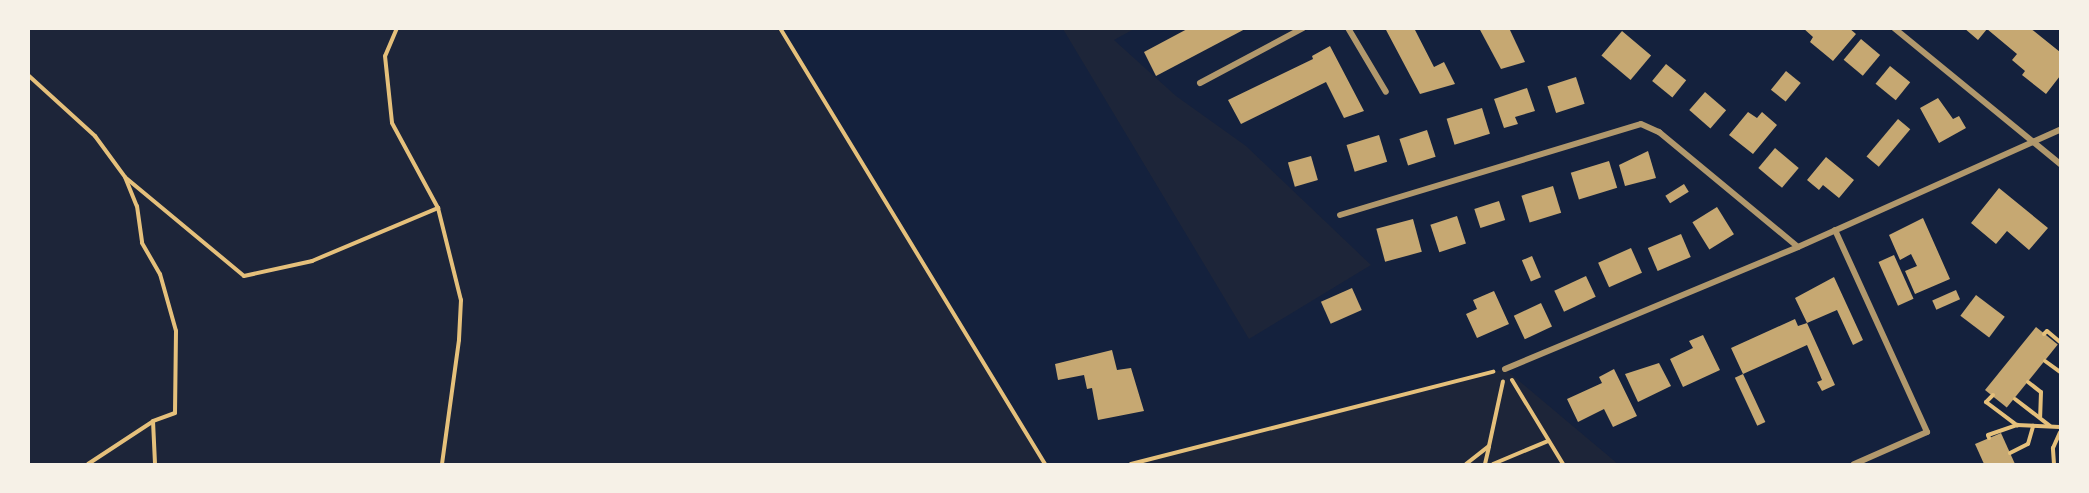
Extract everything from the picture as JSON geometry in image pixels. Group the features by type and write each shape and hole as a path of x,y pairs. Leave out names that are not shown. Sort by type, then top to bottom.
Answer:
{"street":[{"path":"1200,83 1303,28"},
{"path":"1348,28 1386,92"},
{"path":"1894,28 2061,164"},
{"path":"1340,215 1641,124 1659,132 1798,247"},
{"path":"1505,369 1798,247 2061,130"},
{"path":"1835,230 1928,432 1854,464"}],"path":[{"path":"397,28 385,56 392,123 438,208 461,300 459,340 442,465"},
{"path":"780,28 1045,465"},
{"path":"28,75 95,136 124,177 137,207 142,243 160,274 176,331 175,413 153,421 88,465"},
{"path":"124,177 244,276 312,261 438,208"},
{"path":"2044,334 2047,331 2061,342"},
{"path":"2046,361 2061,372"},
{"path":"1505,369 1563,465"},
{"path":"1485,465 1505,369"},
{"path":"1131,465 1505,369"},
{"path":"2028,382 2041,392 2040,417"},
{"path":"1993,395 1986,402 2017,425"},
{"path":"2015,399 2051,427"},
{"path":"153,421 155,465"},
{"path":"1989,438 1988,435 2017,425 2061,427"},
{"path":"2010,453 2028,444 2033,426"},
{"path":"2053,464 2053,448 2061,432"},
{"path":"1493,465 1548,441"},
{"path":"1466,465 1489,446"}],"shaded area":[{"path":"28,29 780,29 1045,464 29,464"},
{"path":"1063,29 1134,29 1114,40 1176,96 1246,146 1371,265 1249,339"},
{"path":"1505,369 1618,464 1131,464"}],"building":[{"path":"1189,28 1247,28 1156,76 1144,52"},
{"path":"1385,28 1414,28 1434,67 1444,62 1455,84 1420,94"},
{"path":"1479,28 1509,28 1525,62 1501,69"},
{"path":"1803,28 1849,28 1856,34 1833,61 1810,42 1813,37"},
{"path":"1964,28 2030,28 2060,52 2060,76 2046,94 2022,75 2025,71 2012,60 2017,54 1987,29 1978,40"},
{"path":"1622,31 1651,55 1631,80 1601,56"},
{"path":"1861,39 1880,55 1863,76 1844,60"},
{"path":"1330,46 1364,111 1344,118 1326,82 1241,124 1228,100 1313,59 1312,56"},
{"path":"1666,64 1686,80 1672,97 1652,81"},
{"path":"1890,66 1910,82 1896,100 1876,84"},
{"path":"1786,71 1801,83 1786,102 1771,90"},
{"path":"1576,77 1585,104 1556,113 1547,86"},
{"path":"1527,88 1535,111 1515,117 1518,124 1504,128 1494,99"},
{"path":"1705,92 1726,110 1710,128 1689,110"},
{"path":"1938,98 1953,119 1959,116 1966,128 1939,143 1920,108"},
{"path":"1482,108 1490,134 1455,145 1447,119"},
{"path":"1748,112 1757,118 1762,112 1777,125 1753,154 1729,135"},
{"path":"1898,119 1910,129 1879,167 1867,157"},
{"path":"1427,130 1436,157 1408,166 1399,139"},
{"path":"1379,135 1387,162 1355,172 1346,145"},
{"path":"1775,148 1799,168 1782,188 1758,168"},
{"path":"1648,151 1656,178 1625,186 1619,165"},
{"path":"1311,156 1318,180 1295,187 1288,163"},
{"path":"1826,157 1854,180 1839,198 1823,185 1819,190 1807,180"},
{"path":"1609,161 1617,188 1579,199 1571,173"},
{"path":"1684,184 1689,192 1670,203 1665,196"},
{"path":"1553,186 1561,213 1530,222 1521,196"},
{"path":"1999,188 2048,228 2029,250 2007,231 1996,244 1971,223"},
{"path":"1499,201 1505,220 1480,228 1474,209"},
{"path":"1717,207 1734,234 1709,250 1692,222"},
{"path":"1457,216 1466,244 1439,252 1430,225"},
{"path":"1923,218 1950,279 1915,294 1905,271 1917,266 1911,254 1900,260 1889,235"},
{"path":"1413,219 1422,252 1385,262 1376,229"},
{"path":"1681,234 1691,257 1658,271 1648,248"},
{"path":"1631,248 1642,273 1609,287 1598,263"},
{"path":"1894,255 1914,299 1898,306 1878,262"},
{"path":"1532,256 1541,277 1531,281 1522,260"},
{"path":"1586,276 1596,297 1564,312 1554,291"},
{"path":"1834,277 1863,340 1853,345 1837,310 1807,323 1795,298"},
{"path":"1352,288 1362,310 1331,324 1321,302"},
{"path":"1956,290 1960,299 1936,310 1932,301"},
{"path":"1494,291 1509,324 1477,338 1466,314 1477,309 1473,300"},
{"path":"1976,295 2005,317 1989,337 1960,316"},
{"path":"1541,303 1552,327 1525,339 1514,316"},
{"path":"1795,319 1798,326 1807,323 1835,385 1822,391 1817,382 1822,380 1807,345 1743,374 1731,348"},
{"path":"2036,327 2058,345 2007,408 1985,390"},
{"path":"1703,335 1720,370 1683,387 1670,359 1693,348 1689,341"},
{"path":"1112,350 1117,370 1131,368 1144,411 1098,420 1092,388 1087,389 1084,375 1058,380 1055,364"},
{"path":"1659,363 1671,386 1638,402 1625,374"},
{"path":"1614,369 1637,416 1613,427 1604,409 1578,422 1567,399 1602,383 1599,377"},
{"path":"1743,374 1765,422 1757,426 1735,378"},
{"path":"2001,433 2015,464 1984,464 1975,444"}]}
